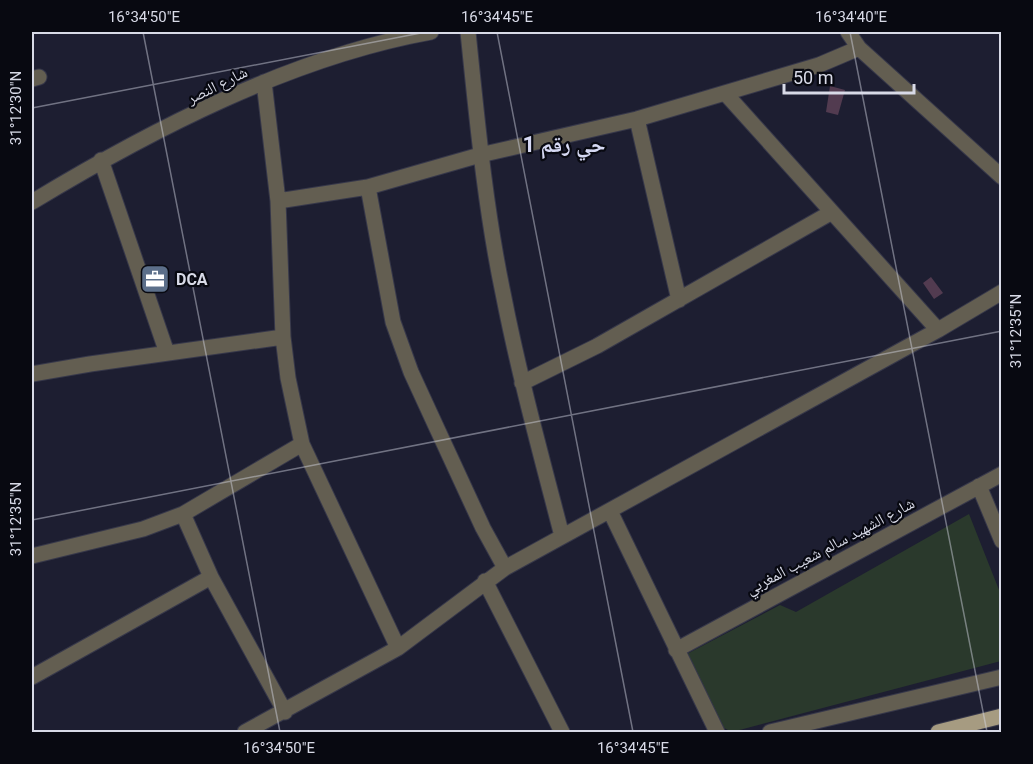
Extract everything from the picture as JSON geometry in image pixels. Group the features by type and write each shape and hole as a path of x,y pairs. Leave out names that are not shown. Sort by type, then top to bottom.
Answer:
{"main road":[{"path":"938,732 1002,716"}],"street":[{"name":"شارع النصر","path":"32,202 101,160 264,82 386,36 430,32"},
{"path":"468,32 480,155 502,291 522,383 562,536"},
{"path":"848,32 859,48 1002,177"},
{"path":"278,201 368,187 480,155 637,119 819,65 859,48"},
{"path":"264,82 278,201 283,337 288,378 302,444 398,648"},
{"path":"725,93 938,330"},
{"path":"637,119 679,300"},
{"path":"101,160 166,354"},
{"path":"368,187 393,322 411,372 483,528 505,568"},
{"path":"522,383 597,346 832,212"},
{"path":"245,732 398,648 505,568 938,330 1002,292"},
{"path":"32,374 283,337"},
{"path":"32,556 143,529 183,514 302,444"},
{"name":"شارع الشهيد سالم شعيب المغربي","path":"676,650 1002,474"},
{"path":"979,486 1002,541"},
{"path":"610,511 717,732"},
{"path":"183,514 211,577 285,712"},
{"path":"32,677 211,577"},
{"path":"485,581 562,732"},
{"path":"770,732 1002,677"}],"green space":[{"path":"969,514 1001,595 1001,661 732,732 720,726 685,655 780,605 796,612"}],"building":[{"path":"830,86 845,90 838,115 826,112"},
{"path":"931,277 943,293 934,299 923,283"}],"place":[{"name":"DCA","path":"155,279"}],"district":[{"name":"حي رقم 1","path":"564,144"}]}
